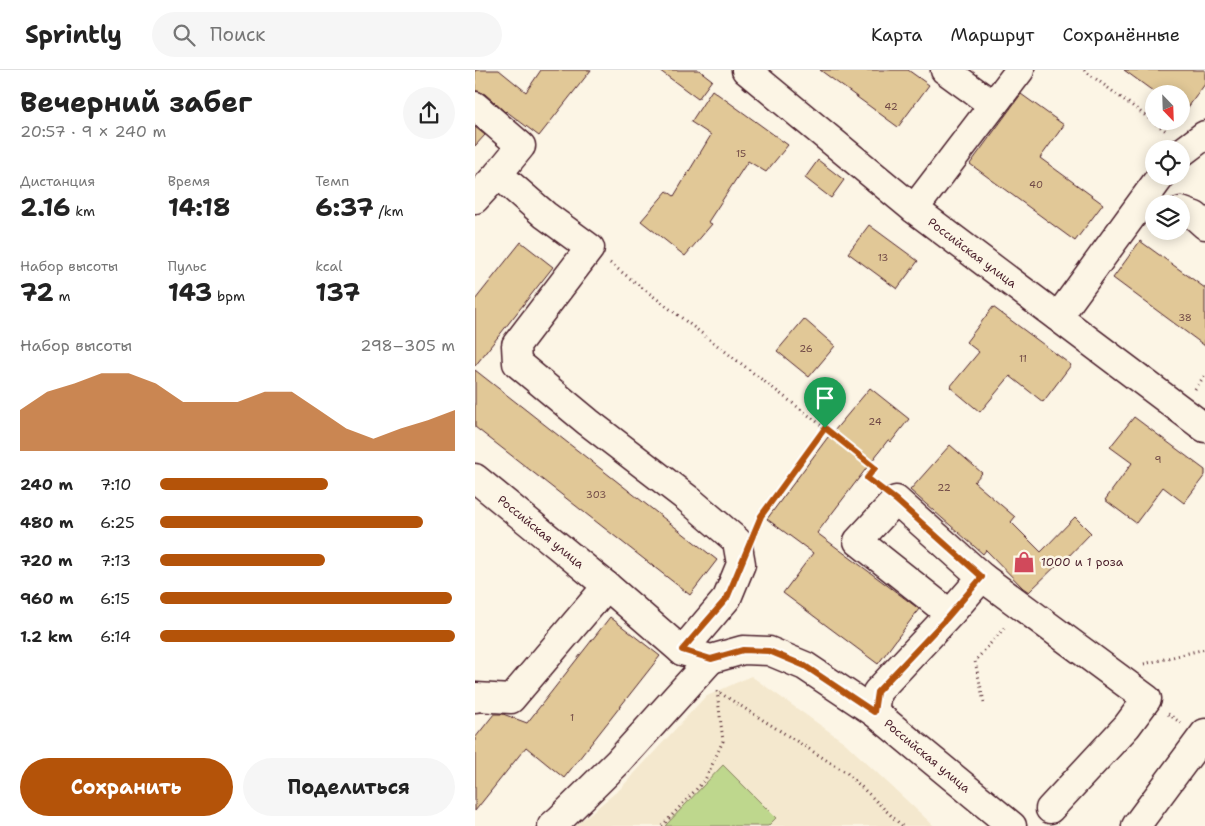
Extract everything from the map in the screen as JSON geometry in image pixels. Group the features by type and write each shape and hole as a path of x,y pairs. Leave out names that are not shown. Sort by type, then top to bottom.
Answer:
{"street":[{"name":"Российская улица","path":"746,70 913,208 1205,428"},
{"path":"945,70 993,105"},
{"path":"913,208 1020,70"},
{"path":"475,106 521,146 475,199"},
{"path":"498,174 545,215 590,248 516,345 517,363 588,422 688,499 737,541 741,564 727,598 682,650"},
{"path":"1058,317 1063,308 1157,192"},
{"path":"1190,214 1205,225"},
{"name":"Российская улица","path":"475,478 682,650 711,659 743,650 769,651 805,666 874,712 1012,826"},
{"path":"949,614 858,540 896,500 982,577 1147,699 1127,726 1050,809"},
{"path":"874,712 877,692 982,577"},
{"path":"475,698 477,696 511,699 607,586"},
{"path":"552,826 619,761 711,659"},
{"path":"1136,826 1203,735"}],"path":[{"path":"1084,70 1192,145"},
{"path":"590,248 875,468 867,478 896,500"},
{"path":"741,564 761,516 825,428"},
{"path":"984,702 975,660 1023,607"},
{"path":"1112,672 1205,649"},
{"path":"662,826 705,780 723,741 717,691 847,773 902,826"},
{"path":"1147,699 1203,735"}],"shaded area":[{"path":"751,676 844,742 934,826 575,826 620,789 705,697"}],"green space":[{"path":"723,765 776,818 768,826 665,826"}],"building":[{"path":"475,70 499,70 526,92 541,70 591,70 539,136 505,112 485,94 475,91"},
{"path":"659,70 699,70 712,80 698,99"},
{"path":"820,70 908,70 929,85 898,127"},
{"path":"1124,70 1205,70 1205,84 1190,105 1190,85 1145,85"},
{"path":"712,90 788,145 766,172 748,161 708,222 712,224 685,256 641,221 667,191 674,196 711,135 691,122"},
{"path":"1021,94 1064,125 1040,158 1103,204 1075,241 970,164"},
{"path":"475,127 485,135 475,146"},
{"path":"818,160 844,180 831,198 805,178"},
{"path":"869,225 918,261 897,289 848,253"},
{"path":"1140,241 1205,288 1205,346 1113,278"},
{"path":"521,242 553,267 475,366 475,300"},
{"path":"993,307 1071,365 1043,402 1010,376 980,412 950,387 979,352 966,342"},
{"path":"804,319 835,346 809,377 777,351"},
{"path":"475,370 717,560 690,595 475,427"},
{"path":"870,388 909,419 891,442 888,440 817,533 919,609 878,664 783,593 813,553 767,519 828,437"},
{"path":"1134,417 1205,470 1205,475 1184,503 1163,487 1136,523 1105,500 1132,463 1110,447"},
{"path":"950,445 982,473 974,482 1015,517 1011,522 1041,552 1075,517 1091,533 1063,562 1061,561 1029,592 986,550 983,554 910,490"},
{"path":"610,617 660,656 564,778 526,747 475,811 475,738 494,714 503,714 527,723"}],"place":[{"name":"1000 и 1 роза","path":"1024,562"}],"route":[{"path":"825,428 875,468 867,478 896,500 982,577 946,619 877,692 874,712 805,666 769,651 743,650 711,659 682,650 727,598 761,516 825,428"}]}
